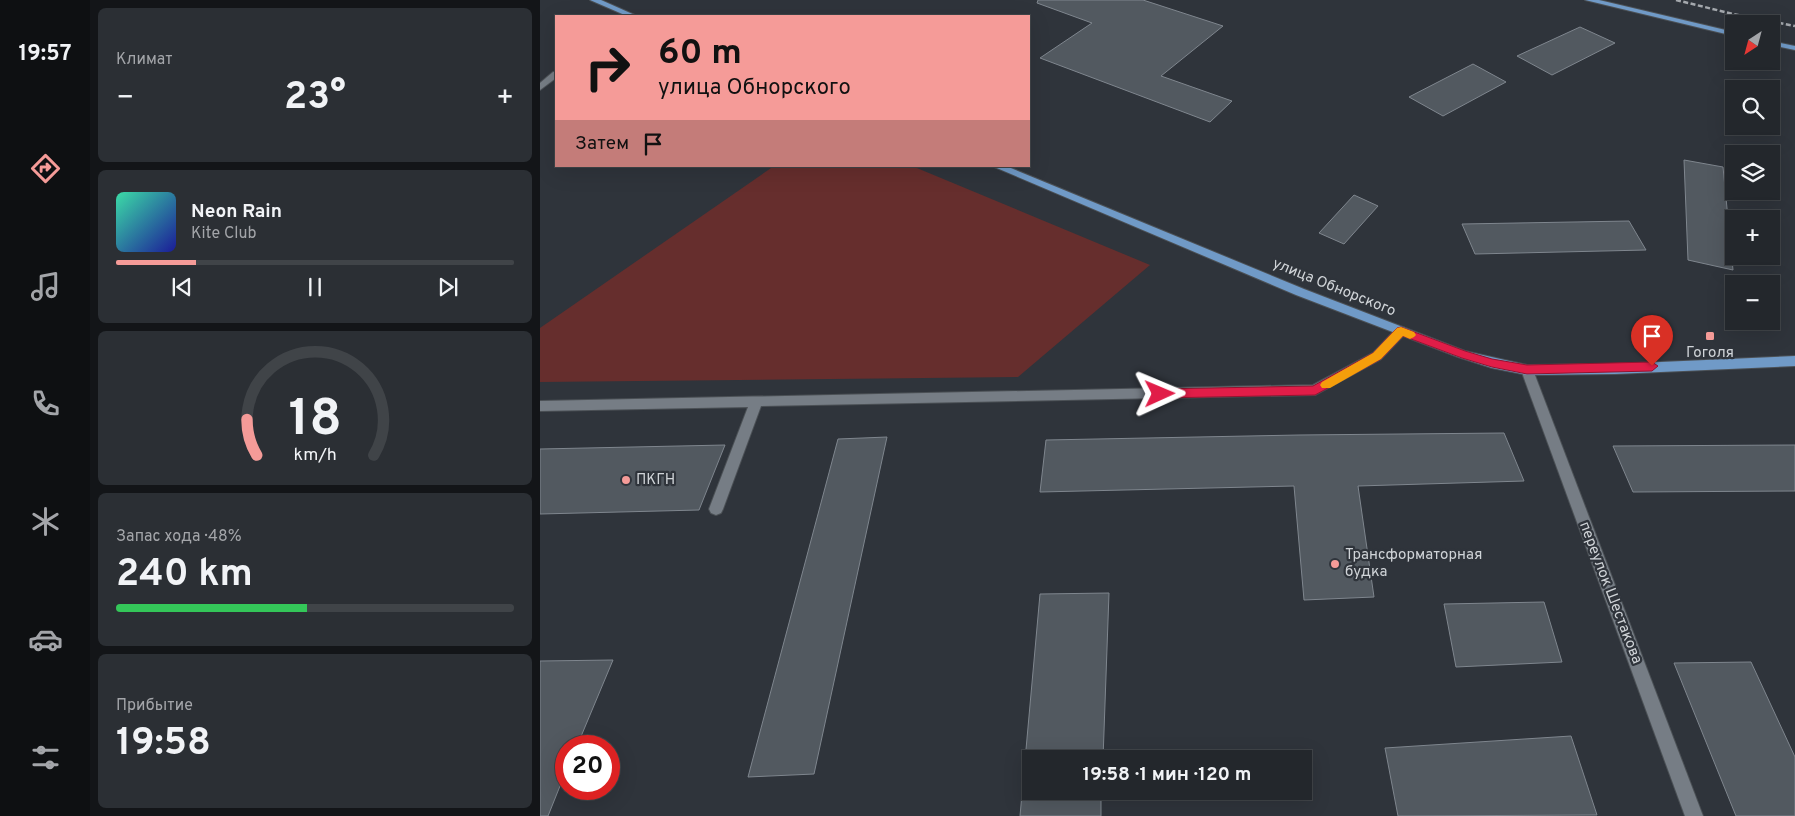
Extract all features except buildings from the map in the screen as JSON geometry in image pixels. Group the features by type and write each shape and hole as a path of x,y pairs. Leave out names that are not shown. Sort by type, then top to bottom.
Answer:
{"main road":[{"path":"594,0 631,15"},
{"path":"1589,0 1725,32"},
{"path":"1780,45 1795,48"},
{"name":"улица Обнорского","path":"999,167 1290,288 1462,354 1492,363 1527,370 1795,361"}],"street":[{"path":"540,87 555,75"},
{"path":"540,406 1315,390 1377,356 1401,331"},
{"name":"переулок Шестакова","path":"1527,370 1694,816"},
{"path":"716,509 756,402"}],"shaded area":[{"path":"773,167 914,167 1150,265 1018,377 540,382 540,328"}],"railway":[{"path":"1676,0 1733,14 1795,26"}],"slow traffic":[{"path":"1326,385 1377,356 1401,331 1410,335"}],"place":[{"name":"Гоголя","path":"1710,336"},
{"name":"ПКГН","path":"626,480"},
{"name":"Трансформаторная будка","path":"1335,564"}],"route":[{"path":"1160,394 1315,390 1377,356 1401,331 1462,354 1492,363 1527,370 1652,366"}]}
